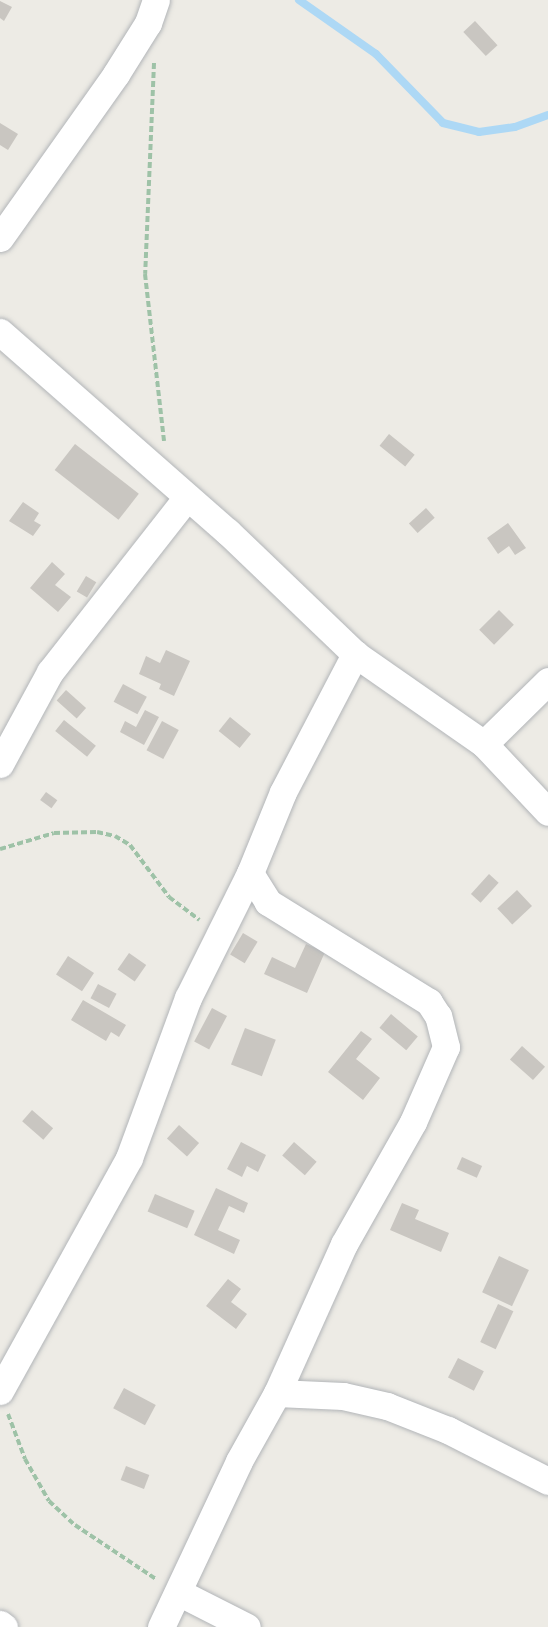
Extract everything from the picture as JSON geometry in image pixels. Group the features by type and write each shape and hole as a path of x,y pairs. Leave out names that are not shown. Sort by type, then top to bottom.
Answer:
{"street":[{"path":"0,238 121,66 148,24 156,0"},
{"path":"0,332 178,489 356,654 484,744 548,812"},
{"path":"0,764 50,672 178,489"},
{"path":"3,1376 129,1158 188,999 217,933 250,873 278,802 356,654"},
{"path":"484,744 548,681"},
{"path":"161,1627 239,1461 277,1393 344,1244 413,1122 446,1047 441,1023 429,1002 268,902 250,873"},
{"path":"277,1393 343,1396 387,1406 448,1430 548,1481"},
{"path":"177,1592 247,1627"},
{"path":"0,1624 4,1627"}],"path":[{"path":"154,52 145,274 147,321 178,489"},
{"path":"0,849 54,833 97,832 115,836 130,845 169,897 217,933"},
{"path":"3,1376 10,1424 49,1501 104,1545 177,1592"}],"building":[{"path":"0,1 12,7 4,21 0,18"},
{"path":"475,21 498,45 486,56 463,32"},
{"path":"0,123 18,134 8,150 0,145"},
{"path":"389,434 415,455 405,466 380,446"},
{"path":"75,444 139,494 119,520 55,470"},
{"path":"23,502 39,513 34,521 41,525 33,536 9,521"},
{"path":"426,508 435,518 418,533 409,523"},
{"path":"508,523 526,548 515,555 509,546 498,554 487,538"},
{"path":"52,562 65,574 55,585 71,597 58,612 30,588"},
{"path":"86,576 96,582 87,598 77,591"},
{"path":"499,610 514,625 494,645 479,630"},
{"path":"166,650 190,661 174,696 159,689 161,684 139,674 146,656 160,663"},
{"path":"123,684 147,697 137,714 114,702"},
{"path":"66,690 86,708 77,718 57,700"},
{"path":"145,710 159,717 144,745 120,732 125,721 136,727"},
{"path":"230,717 251,734 240,748 219,731"},
{"path":"64,720 96,746 87,757 55,731"},
{"path":"162,721 179,730 163,759 147,750"},
{"path":"46,792 57,800 51,808 40,800"},
{"path":"489,874 499,883 481,903 471,894"},
{"path":"517,890 532,906 512,925 497,908"},
{"path":"243,933 258,942 245,963 230,954"},
{"path":"306,944 325,952 307,993 264,974 272,957 295,968"},
{"path":"129,953 146,965 135,981 118,969"},
{"path":"68,956 94,973 82,991 56,974"},
{"path":"98,984 117,994 109,1008 90,998"},
{"path":"83,1000 126,1025 119,1037 111,1032 106,1041 71,1020"},
{"path":"212,1008 227,1016 209,1050 194,1042"},
{"path":"391,1014 418,1036 406,1050 379,1028"},
{"path":"245,1028 276,1040 262,1076 231,1064"},
{"path":"361,1031 372,1039 356,1059 380,1078 363,1100 328,1072"},
{"path":"522,1046 545,1067 533,1080 510,1059"},
{"path":"32,1110 53,1128 43,1140 22,1121"},
{"path":"179,1125 199,1143 187,1156 167,1138"},
{"path":"241,1142 266,1155 258,1172 247,1166 242,1177 227,1169"},
{"path":"294,1142 317,1162 305,1175 282,1156"},
{"path":"462,1157 482,1166 477,1178 457,1169"},
{"path":"216,1188 248,1203 244,1213 229,1206 218,1230 240,1240 234,1254 194,1235"},
{"path":"155,1194 195,1211 187,1228 148,1211"},
{"path":"402,1203 419,1210 415,1219 449,1233 441,1252 390,1230"},
{"path":"499,1256 529,1270 512,1306 482,1292"},
{"path":"228,1279 241,1289 231,1302 247,1314 236,1329 206,1306"},
{"path":"498,1304 513,1311 496,1349 480,1342"},
{"path":"458,1358 484,1371 474,1391 448,1378"},
{"path":"124,1388 156,1405 145,1425 113,1408"},
{"path":"126,1466 149,1475 144,1489 121,1480"}],"waterway":[{"path":"299,0 376,54 443,123 479,132 515,127 548,115"}]}
